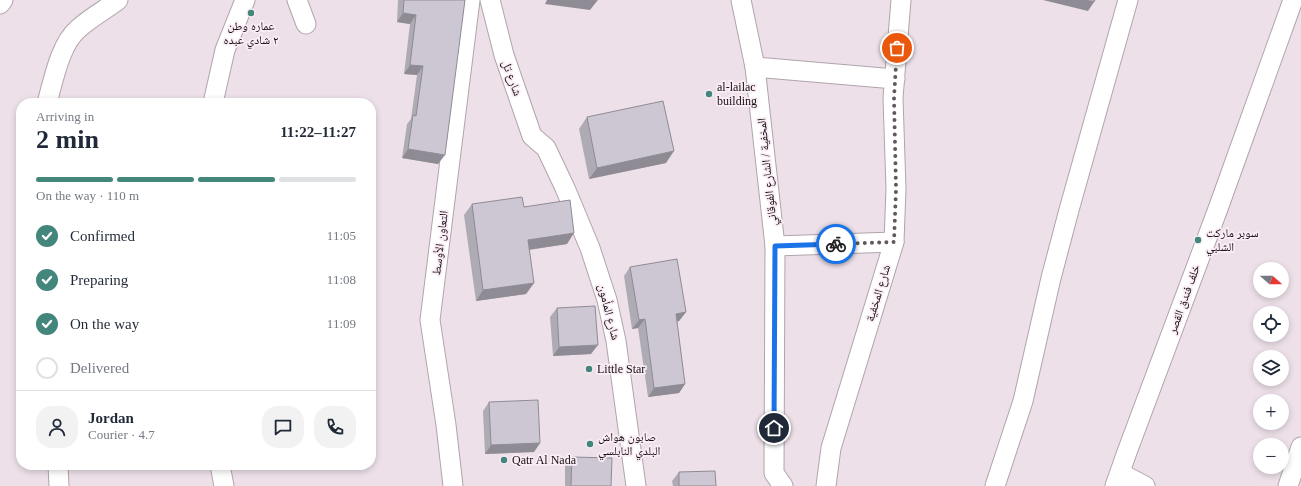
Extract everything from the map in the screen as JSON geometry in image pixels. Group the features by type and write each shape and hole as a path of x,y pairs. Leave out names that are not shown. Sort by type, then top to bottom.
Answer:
{"street":[{"path":"0,4 3,0"},
{"path":"48,98 59,63 70,39 77,30 118,0"},
{"path":"214,98 225,50 245,0"},
{"path":"297,0 306,24"},
{"name":"التعاون الأوسط","path":"453,486 446,425 430,320 470,0"},
{"name":"شارع تل","path":"490,0 504,55 532,136 546,148"},
{"name":"المخفية / الشارع الفوقاني","path":"741,0 755,66 775,246 774,473 783,486"},
{"name":"شارع المخفية","path":"826,486 831,448 894,242 896,189 894,98 901,0"},
{"path":"995,486 1023,401 1051,278 1128,0"},
{"name":"خلف فندق القصر","path":"1117,479 1293,0"},
{"path":"755,66 895,79"},
{"name":"شارع المأمون","path":"546,148 582,228 599,274 610,310 616,341 636,486"},
{"path":"775,246 894,242"},
{"path":"1288,486 1301,447"},
{"path":"58,470 59,486"},
{"path":"221,470 224,486"},
{"path":"1117,479 1145,486"}],"building":[{"path":"404,0 465,0 445,155 408,149 413,115 416,116 423,66 410,65 416,15 403,13"},
{"path":"663,101 674,151 597,168 587,117"},
{"path":"522,197 524,207 570,200 574,233 528,240 534,283 483,290 472,204"},
{"path":"677,259 686,312 676,314 685,384 654,388 645,319 639,320 630,267"},
{"path":"595,306 598,345 559,347 557,308"},
{"path":"538,400 540,443 491,445 489,402"},
{"path":"572,457 612,458 611,486 571,486"},
{"path":"715,471 716,486 679,486 679,472"}],"way so far":[{"path":"836,244 894,242 896,189 894,98 897,48"}],"place":[{"name":"عماره وطن ٢ شادي عبده","path":"251,13"},
{"name":"al-lailac building","path":"709,94"},
{"name":"سوبر ماركت الشلبي","path":"1198,240"},
{"name":"Little Star","path":"589,369"},
{"name":"صابون هواش البلدي النابلسي","path":"590,444"},
{"name":"Qatr Al Nada","path":"504,460"}],"route":[{"path":"774,428 775,246 836,244"}]}
